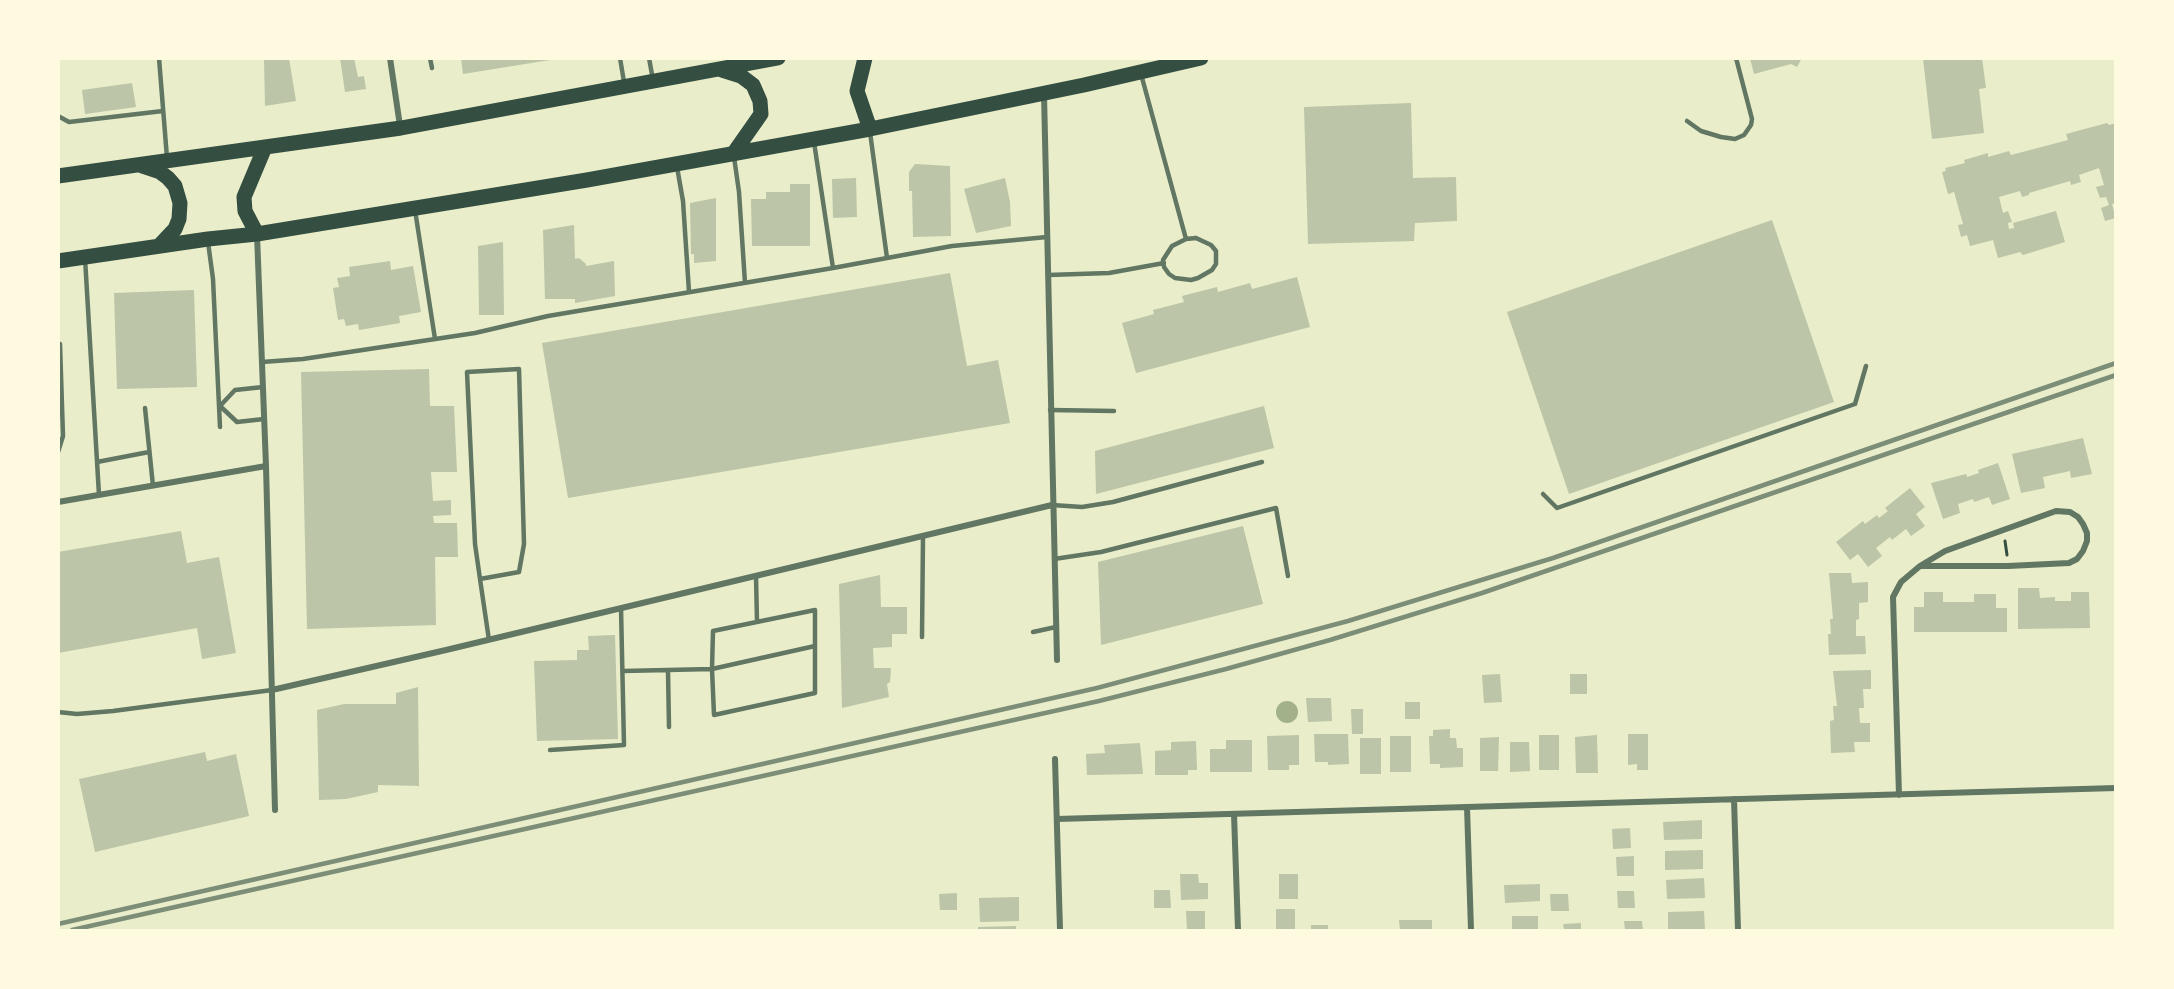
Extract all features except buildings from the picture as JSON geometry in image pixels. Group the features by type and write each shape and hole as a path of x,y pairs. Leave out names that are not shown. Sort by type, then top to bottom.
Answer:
{"main road":[{"path":"58,176 401,128 778,58"},
{"path":"865,58 857,91 870,129"},
{"path":"58,261 257,234 734,154 1044,94 1201,58"},
{"path":"721,69 741,76 753,86 760,101 761,114 734,154"},
{"path":"257,234 245,211 244,197 265,147"},
{"path":"137,165 160,172 168,178 175,186 180,203 179,219 175,229 159,246"}],"street":[{"path":"390,58 401,128"},
{"path":"1044,94 1057,660"},
{"path":"257,234 275,810"},
{"path":"58,502 266,466"},
{"path":"272,690 1052,505"},
{"path":"1899,795 1893,597 1896,590 1907,575 1920,566 1945,551 2003,529 2056,511 2070,513 2084,524 2087,541 2078,559 2060,565 1920,566"},
{"path":"1055,759 1060,930"},
{"path":"1057,819 2115,788"},
{"path":"1734,799 1738,930"},
{"path":"1467,807 1471,930"},
{"path":"1234,814 1238,930"}],"lane":[{"path":"159,58 168,161"},
{"path":"430,58 432,68"},
{"path":"620,58 624,87"},
{"path":"649,58 653,82"},
{"path":"1687,121 1701,131 1721,137 1735,139 1744,135 1752,119 1736,58"},
{"path":"1140,73 1186,239"},
{"path":"58,116 69,122 163,111"},
{"path":"870,129 887,258"},
{"path":"814,139 833,268"},
{"path":"734,154 745,283"},
{"path":"676,164 683,201 689,292"},
{"path":"414,208 435,339"},
{"path":"262,362 475,333 548,316 952,246 1047,237"},
{"path":"1196,238 1211,245 1217,256 1212,270 1198,278 1182,279 1169,274 1164,263 1165,254 1172,246 1186,239 1196,238"},
{"path":"208,239 213,279 220,426"},
{"path":"85,257 99,495"},
{"path":"1048,274 1109,273 1164,263"},
{"path":"58,343 60,344 63,436 58,452"},
{"path":"1543,495 1557,508 1855,404 1866,366"},
{"path":"480,579 519,572 524,544 519,369 467,372 475,544 480,579 489,640"},
{"path":"220,406 235,390 263,387"},
{"path":"220,406 237,422 264,419"},
{"path":"145,408 153,486"},
{"path":"1050,410 1114,411"},
{"path":"97,462 149,452"},
{"path":"1052,505 1082,507 1113,502 1262,462"},
{"path":"1054,559 1101,552 1276,508 1288,576"},
{"path":"922,637 923,536"},
{"path":"756,576 757,622"},
{"path":"550,750 624,745 621,608"},
{"path":"815,610 815,646 815,693 714,715 713,631 815,610"},
{"path":"1033,632 1056,627"},
{"path":"623,671 712,669 815,646"},
{"path":"668,670 669,727"},
{"path":"58,712 77,714 112,711 272,690"}],"path":[{"path":"2004,537 2008,566"}],"shaded area":[{"path":"1287,701 1297,708 1298,712 1291,722 1287,723 1277,716 1276,712 1283,702"}],"railway":[{"path":"58,924 1097,688 1348,621 1553,558 2116,363"},
{"path":"72,930 1099,701 1226,669 1482,593 2116,375"}]}
